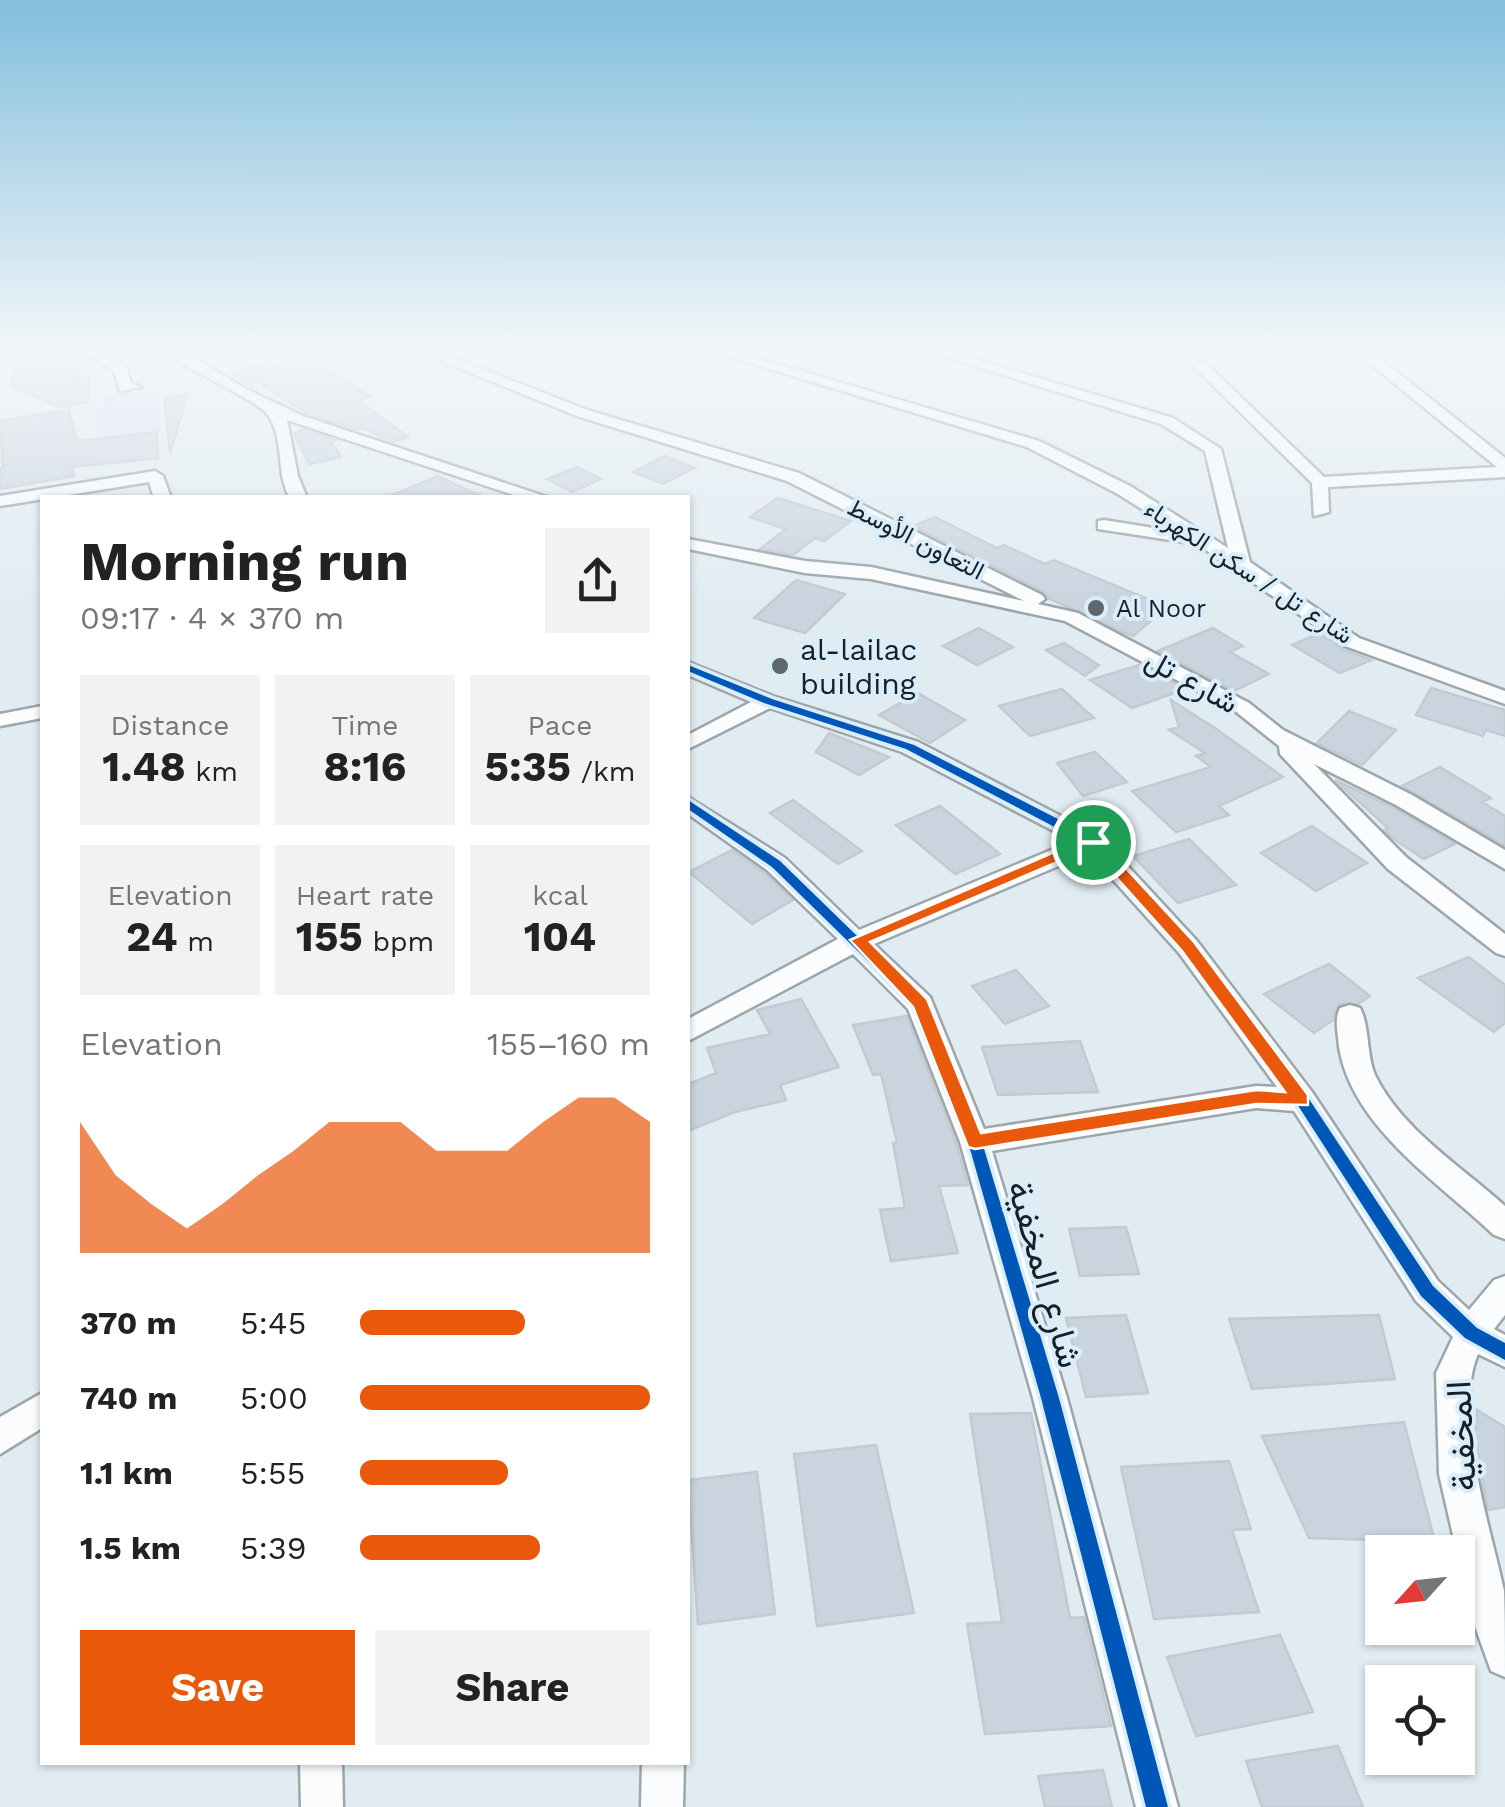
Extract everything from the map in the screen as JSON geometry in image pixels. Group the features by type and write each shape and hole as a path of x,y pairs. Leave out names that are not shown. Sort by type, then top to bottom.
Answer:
{"street":[{"path":"284,433 290,479 298,495"},
{"path":"339,433 533,495"},
{"name":"التعاون الأوسط","path":"649,433 793,477 1071,617"},
{"name":"شارع تل / سكن الكهرباء","path":"1000,433 1032,444 1124,490 1241,564 1352,642 1505,698"},
{"path":"1188,433 1213,448 1241,564"},
{"path":"1269,433 1320,482 1320,512"},
{"path":"1462,433 1505,469"},
{"path":"1320,482 1505,469"},
{"path":"0,500 155,476 161,495"},
{"path":"119,495 128,480"},
{"path":"1104,526 1206,542"},
{"name":"شارع تل","path":"690,544 851,574 870,572 1071,617 1242,707 1275,736 1404,800 1505,861"},
{"path":"690,669 768,700 910,747 1093,842 1188,946 1302,1100 1427,1291 1471,1333 1505,1352"},
{"path":"690,742 768,700"},
{"path":"0,720 40,712"},
{"path":"1275,736 1397,863 1505,947"},
{"name":"شارع المخفية","path":"690,805 776,864 920,1004 975,1142 1050,1398 1157,1807"},
{"path":"690,1031 858,940 1093,842"},
{"path":"1350,1015 1354,1056 1374,1096 1403,1135 1467,1188 1505,1226"},
{"path":"975,1142 1256,1097 1302,1100"},
{"name":"المخفية","path":"1505,1290 1471,1333 1453,1373 1457,1474 1491,1618 1505,1657"},
{"path":"0,1437 40,1410"},
{"path":"321,1765 322,1807"},
{"path":"662,1807 663,1765"}],"building":[{"path":"1,433 75,433 77,441 157,433 158,458 72,467 74,476 0,489"},
{"path":"168,433 176,433 170,453"},
{"path":"316,433 335,440 331,442 341,457 309,464 294,434"},
{"path":"374,433 403,433 408,437 392,442"},
{"path":"664,456 695,468 663,484 633,472"},
{"path":"577,467 601,479 572,492 547,479"},
{"path":"437,476 478,495 393,495"},
{"path":"778,498 851,521 824,541 815,538 793,555 760,549 786,529 750,517"},
{"path":"935,517 997,548 1004,545 1045,564 1054,560 1167,607 1133,636 1122,632 1048,598 1044,592 913,526"},
{"path":"796,580 845,594 805,633 754,618"},
{"path":"979,628 1013,647 977,665 943,646"},
{"path":"1213,628 1243,646 1230,652 1269,674 1234,691 1158,651"},
{"path":"1320,633 1343,649 1371,660 1340,673 1292,645"},
{"path":"1064,643 1099,665 1085,676 1046,650"},
{"path":"1139,665 1186,689 1132,708 1090,680"},
{"path":"1431,688 1505,710 1505,736 1486,730 1483,736 1416,715"},
{"path":"1062,689 1094,718 1030,736 999,706"},
{"path":"918,693 965,720 930,743 879,715"},
{"path":"1171,700 1283,777 1219,806 1229,815 1176,832 1132,791 1211,767 1196,756 1205,753 1169,730 1179,727"},
{"path":"1349,711 1396,730 1362,765 1317,743"},
{"path":"829,733 889,757 859,775 816,752"},
{"path":"1095,752 1127,782 1083,796 1057,763"},
{"path":"1440,767 1491,798 1482,802 1505,816 1505,846 1402,786"},
{"path":"1335,780 1394,808 1455,844 1424,859 1391,837 1384,830 1388,828"},
{"path":"793,800 862,851 838,864 770,813"},
{"path":"940,806 1000,854 955,874 896,825"},
{"path":"1312,826 1367,863 1316,891 1261,853"},
{"path":"1189,839 1236,885 1178,903 1133,856"},
{"path":"732,850 765,873 793,900 752,924 690,871"},
{"path":"1469,957 1505,985 1505,1023 1494,1032 1418,978"},
{"path":"1329,964 1370,996 1358,1004 1339,1004 1333,1020 1314,1033 1264,994"},
{"path":"1016,970 1049,1006 1005,1024 972,986"},
{"path":"801,999 839,1067 780,1085 786,1100 735,1112 690,1130 690,1083 716,1073 707,1048 770,1034 757,1010"},
{"path":"907,1016 968,1185 939,1186 958,1253 891,1261 880,1210 905,1208 893,1143 897,1143 881,1074 873,1075 853,1025"},
{"path":"1080,1041 1098,1092 998,1095 982,1047"},
{"path":"1126,1227 1139,1274 1080,1276 1069,1229"},
{"path":"1126,1315 1148,1393 1086,1397 1066,1318"},
{"path":"1379,1315 1395,1379 1252,1389 1229,1319"},
{"path":"1477,1410 1505,1427 1505,1507 1488,1510 1475,1438"},
{"path":"1031,1413 1070,1618 1084,1617 1111,1726 985,1734 967,1624 1002,1622 970,1414"},
{"path":"1404,1422 1433,1535 1365,1535 1365,1540 1309,1538 1262,1436"},
{"path":"876,1445 914,1613 817,1626 794,1454"},
{"path":"1229,1461 1251,1529 1232,1530 1259,1612 1154,1619 1121,1467"},
{"path":"757,1472 775,1614 698,1624 690,1480"},
{"path":"1280,1635 1313,1712 1196,1736 1167,1657"},
{"path":"1338,1746 1363,1807 1262,1807 1246,1761"},
{"path":"1103,1770 1112,1807 1045,1807 1038,1776"}],"cycle path":[{"path":"690,669 768,701 910,747 1093,842 1188,947 1302,1100 1427,1291 1471,1333 1505,1352"},
{"path":"690,805 776,864 920,1004 975,1142 1050,1398 1157,1807"}],"place":[{"name":"Al Noor","path":"1096,608"},
{"name":"al-lailac building","path":"780,666"}],"route":[{"path":"1093,842 1188,946 1302,1100 1256,1097 975,1142 920,1004 858,940 1093,842"}]}
